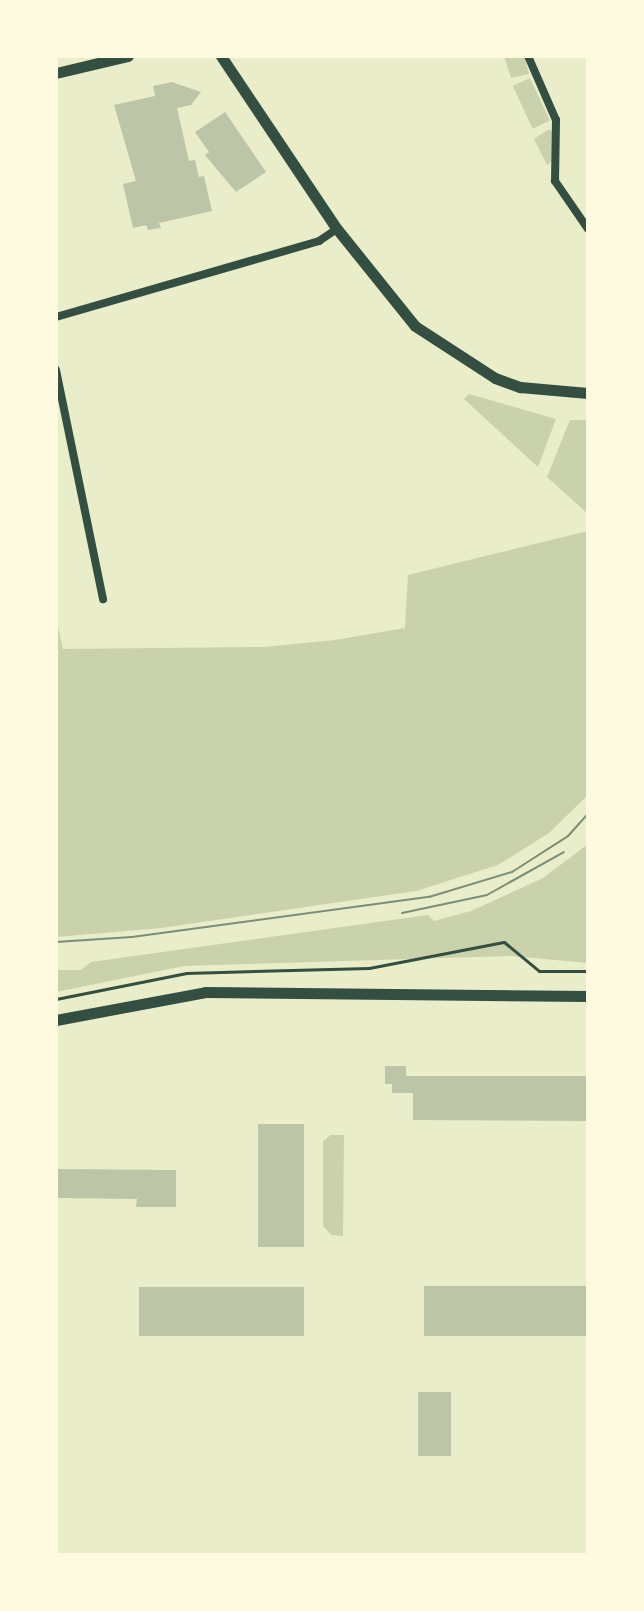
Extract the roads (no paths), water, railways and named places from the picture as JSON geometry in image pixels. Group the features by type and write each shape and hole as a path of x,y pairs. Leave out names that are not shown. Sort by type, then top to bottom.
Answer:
{"main road":[{"path":"56,73 128,56"},
{"path":"221,56 337,229 415,326 449,352 520,387 588,393"},
{"path":"56,1020 137,1001 205,992 588,996"}],"street":[{"path":"528,56 556,120 555,181 588,229"},
{"path":"56,317 319,241 337,229"},
{"path":"56,370 103,599"}],"tram line":[{"path":"56,942 132,937 429,897 512,872 568,836 588,814"},
{"path":"402,913 487,895 564,852"}]}
